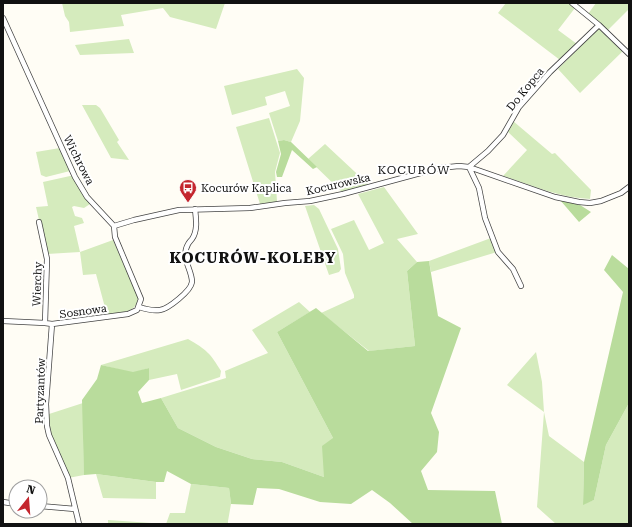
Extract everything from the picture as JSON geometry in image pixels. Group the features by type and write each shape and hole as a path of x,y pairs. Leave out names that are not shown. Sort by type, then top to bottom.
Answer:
{"street":[{"path":"572,3 599,25 629,54"},
{"name":"Wichrowa","path":"3,18 75,177 87,196 114,226 115,237 140,298 139,306"},
{"name":"Do Kopca","path":"469,167 488,151 503,135 519,107 550,72 599,25"},
{"name":"Kocurowska","path":"114,226 179,210 250,208 310,201 343,194 439,168 459,166 469,167 550,195 579,202 590,203 601,201 621,193 629,187"},
{"path":"469,167 479,188 485,218 498,252 513,269 520,286"},
{"path":"139,306 152,310 161,310 167,308 188,291 192,282 185,252 188,242 195,232 196,209"},
{"name":"Wierchy","path":"39,222 47,259 45,323"},
{"name":"Sosnowa","path":"3,321 52,324 128,314 135,312 139,306"},
{"name":"Partyzantów","path":"52,324 46,404 47,426 49,435 68,478 80,524"},
{"path":"48,507 76,509"}],"green space":[{"path":"62,3 225,3 216,29 170,17 163,8 121,15 124,26 70,32 69,22 65,16"},
{"path":"506,3 569,3 575,8 558,30 577,44 560,60 498,13"},
{"path":"596,3 629,3 629,9 608,30 588,14"},
{"path":"598,29 602,30 624,50 580,93 558,69"},
{"path":"129,39 134,53 80,55 75,45"},
{"path":"297,69 304,78 300,121 291,142 284,140 278,141 269,113 290,106 285,91 265,97 267,105 232,115 224,86"},
{"path":"82,105 96,105 100,108 119,140 117,142 129,160 111,158"},
{"path":"269,118 280,153 275,172 277,202 260,204 236,127"},
{"path":"513,121 552,154 555,153 591,190 590,199 556,194 503,176 527,150 507,131"},
{"path":"284,140 291,142 317,167 313,169 292,150 282,177 277,177 276,172 281,154 278,141"},
{"path":"325,144 369,185 342,192 308,159"},
{"path":"60,148 70,171 46,177 41,175 36,152"},
{"path":"73,176 90,204 84,208 72,207 75,216 82,218 84,223 74,226 80,252 47,254 36,207 48,206 43,182"},
{"path":"384,187 418,234 397,239 417,262 407,271 415,346 369,351 321,313 354,298 345,273 343,254 331,229 354,220 369,250 384,243 358,194"},
{"path":"560,200 580,205 591,212 579,222"},
{"path":"314,205 319,209 338,249 341,269 339,272 329,275 305,206"},
{"path":"491,238 497,252 431,272 429,261"},
{"path":"113,240 138,296 137,302 132,309 122,313 107,315 96,274 83,275 80,252"},
{"path":"612,255 629,269 629,403 606,445 594,500 583,505 584,462 623,292 604,270"},
{"path":"429,261 438,316 461,328 431,413 439,432 437,452 421,471 428,490 495,491 502,524 413,524 390,503 372,490 351,504 320,502 279,489 257,488 253,505 231,504 229,488 191,484 167,471 164,482 96,474 84,475 82,400 97,379 101,365 133,372 149,368 149,380 138,392 142,403 161,398 178,428 216,447 252,459 282,462 324,477 322,446 333,438 277,332 316,308 368,351 415,346 407,271 417,262"},
{"path":"299,302 310,312 277,332 333,438 324,477 282,462 252,459 216,447 178,428 161,398 226,378 225,371 268,353 252,330"},
{"path":"188,339 200,346 211,356 221,371 220,377 181,390 177,374 149,380 149,368 133,373 101,365"},
{"path":"536,352 542,382 544,412 507,385"},
{"path":"83,403 84,475 68,478 52,439 49,414"},
{"path":"629,403 629,524 556,524 537,507 544,412 549,436 584,462 583,504 594,500 606,445"},
{"path":"96,474 156,482 156,499 103,498"},
{"path":"191,484 229,488 231,504 228,524 166,524 170,513 185,513"},
{"path":"108,520 166,524 108,524"}],"place":[{"name":"Kocurów Kaplica","path":"188,203"}],"district":[{"name":"KOCURÓW","path":"414,170"},
{"name":"KOCURÓW-KOLEBY","path":"253,258"}]}
